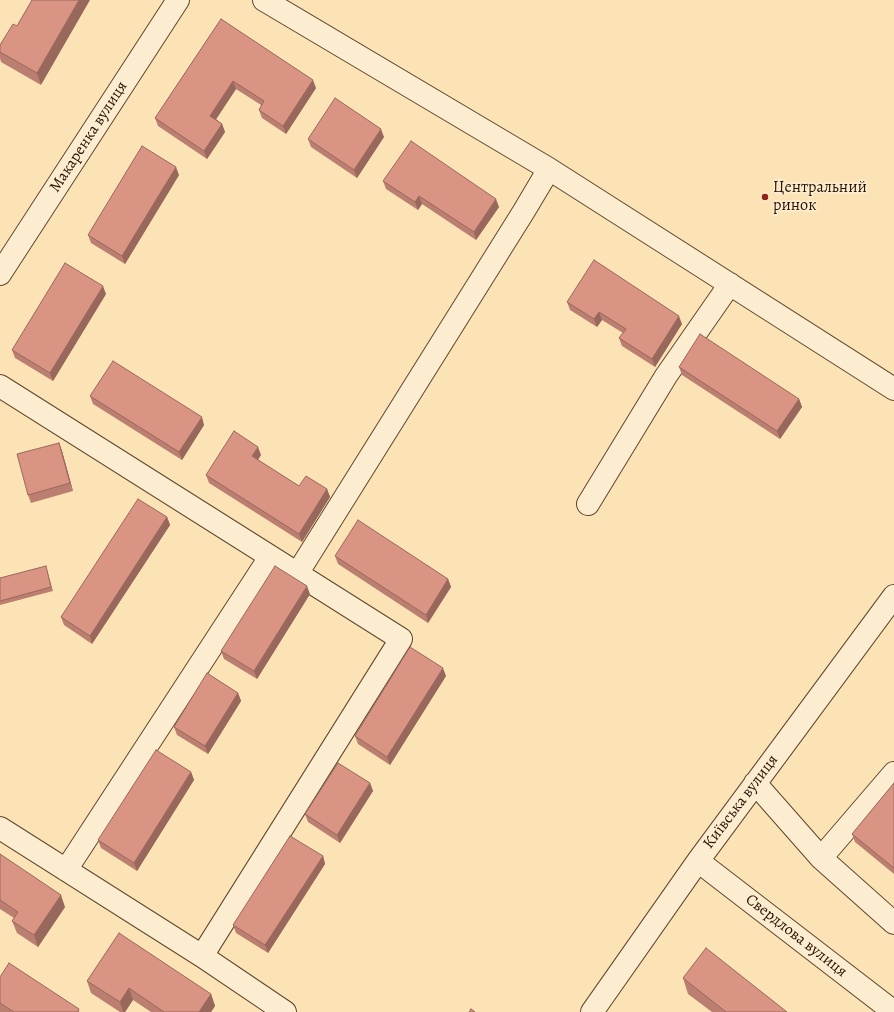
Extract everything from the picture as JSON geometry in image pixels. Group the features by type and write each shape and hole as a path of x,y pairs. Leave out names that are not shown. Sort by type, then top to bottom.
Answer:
{"street":[{"name":"Макаренка вулиця","path":"0,274 178,0"},
{"path":"264,0 549,169 894,389"},
{"path":"297,574 549,169"},
{"path":"588,504 666,376 730,284"},
{"path":"0,386 401,639 202,956"},
{"path":"66,870 270,557"},
{"name":"Київська вулиця","path":"592,1012 698,861 894,596"},
{"path":"820,858 894,773"},
{"path":"755,783 820,858 894,923"},
{"path":"0,828 202,956 285,1012"},
{"name":"Свердлова вулиця","path":"698,861 894,1012"}],"building":[{"path":"32,0 79,0 37,73 0,52 0,45 13,24 17,26"},
{"path":"221,19 313,80 283,126 259,110 264,101 233,81 210,116 222,124 204,151 155,118"},
{"path":"335,98 381,129 354,170 308,139"},
{"path":"411,141 496,199 474,232 419,196 415,202 383,181"},
{"path":"142,146 176,167 122,256 88,235"},
{"path":"594,260 679,316 652,359 619,338 626,329 599,312 594,319 567,302"},
{"path":"65,263 103,286 50,373 12,350"},
{"path":"700,334 799,399 777,431 679,367"},
{"path":"113,361 202,417 179,452 90,396"},
{"path":"234,431 258,447 252,456 299,486 306,476 327,489 299,534 206,475"},
{"path":"59,443 70,483 28,495 17,454"},
{"path":"138,499 167,517 90,636 61,617"},
{"path":"358,520 448,579 426,615 335,556"},
{"path":"46,566 51,587 0,601 0,578"},
{"path":"275,566 307,586 254,671 221,651"},
{"path":"410,647 443,668 387,757 355,736"},
{"path":"207,673 238,693 205,746 174,727"},
{"path":"156,750 191,772 134,863 98,840"},
{"path":"338,763 370,783 337,835 305,814"},
{"path":"894,783 894,868 852,834"},
{"path":"290,836 323,856 265,945 233,925"},
{"path":"0,854 61,895 34,935 12,921 18,912 0,900"},
{"path":"119,933 211,994 199,1012 164,1012 129,988 120,1002 87,981"},
{"path":"706,948 787,1012 726,1012 683,978"},
{"path":"9,963 79,1009 78,1012 14,1012 0,1003 0,977"}],"place":[{"name":"Центральний ринок","path":"765,197"}]}
